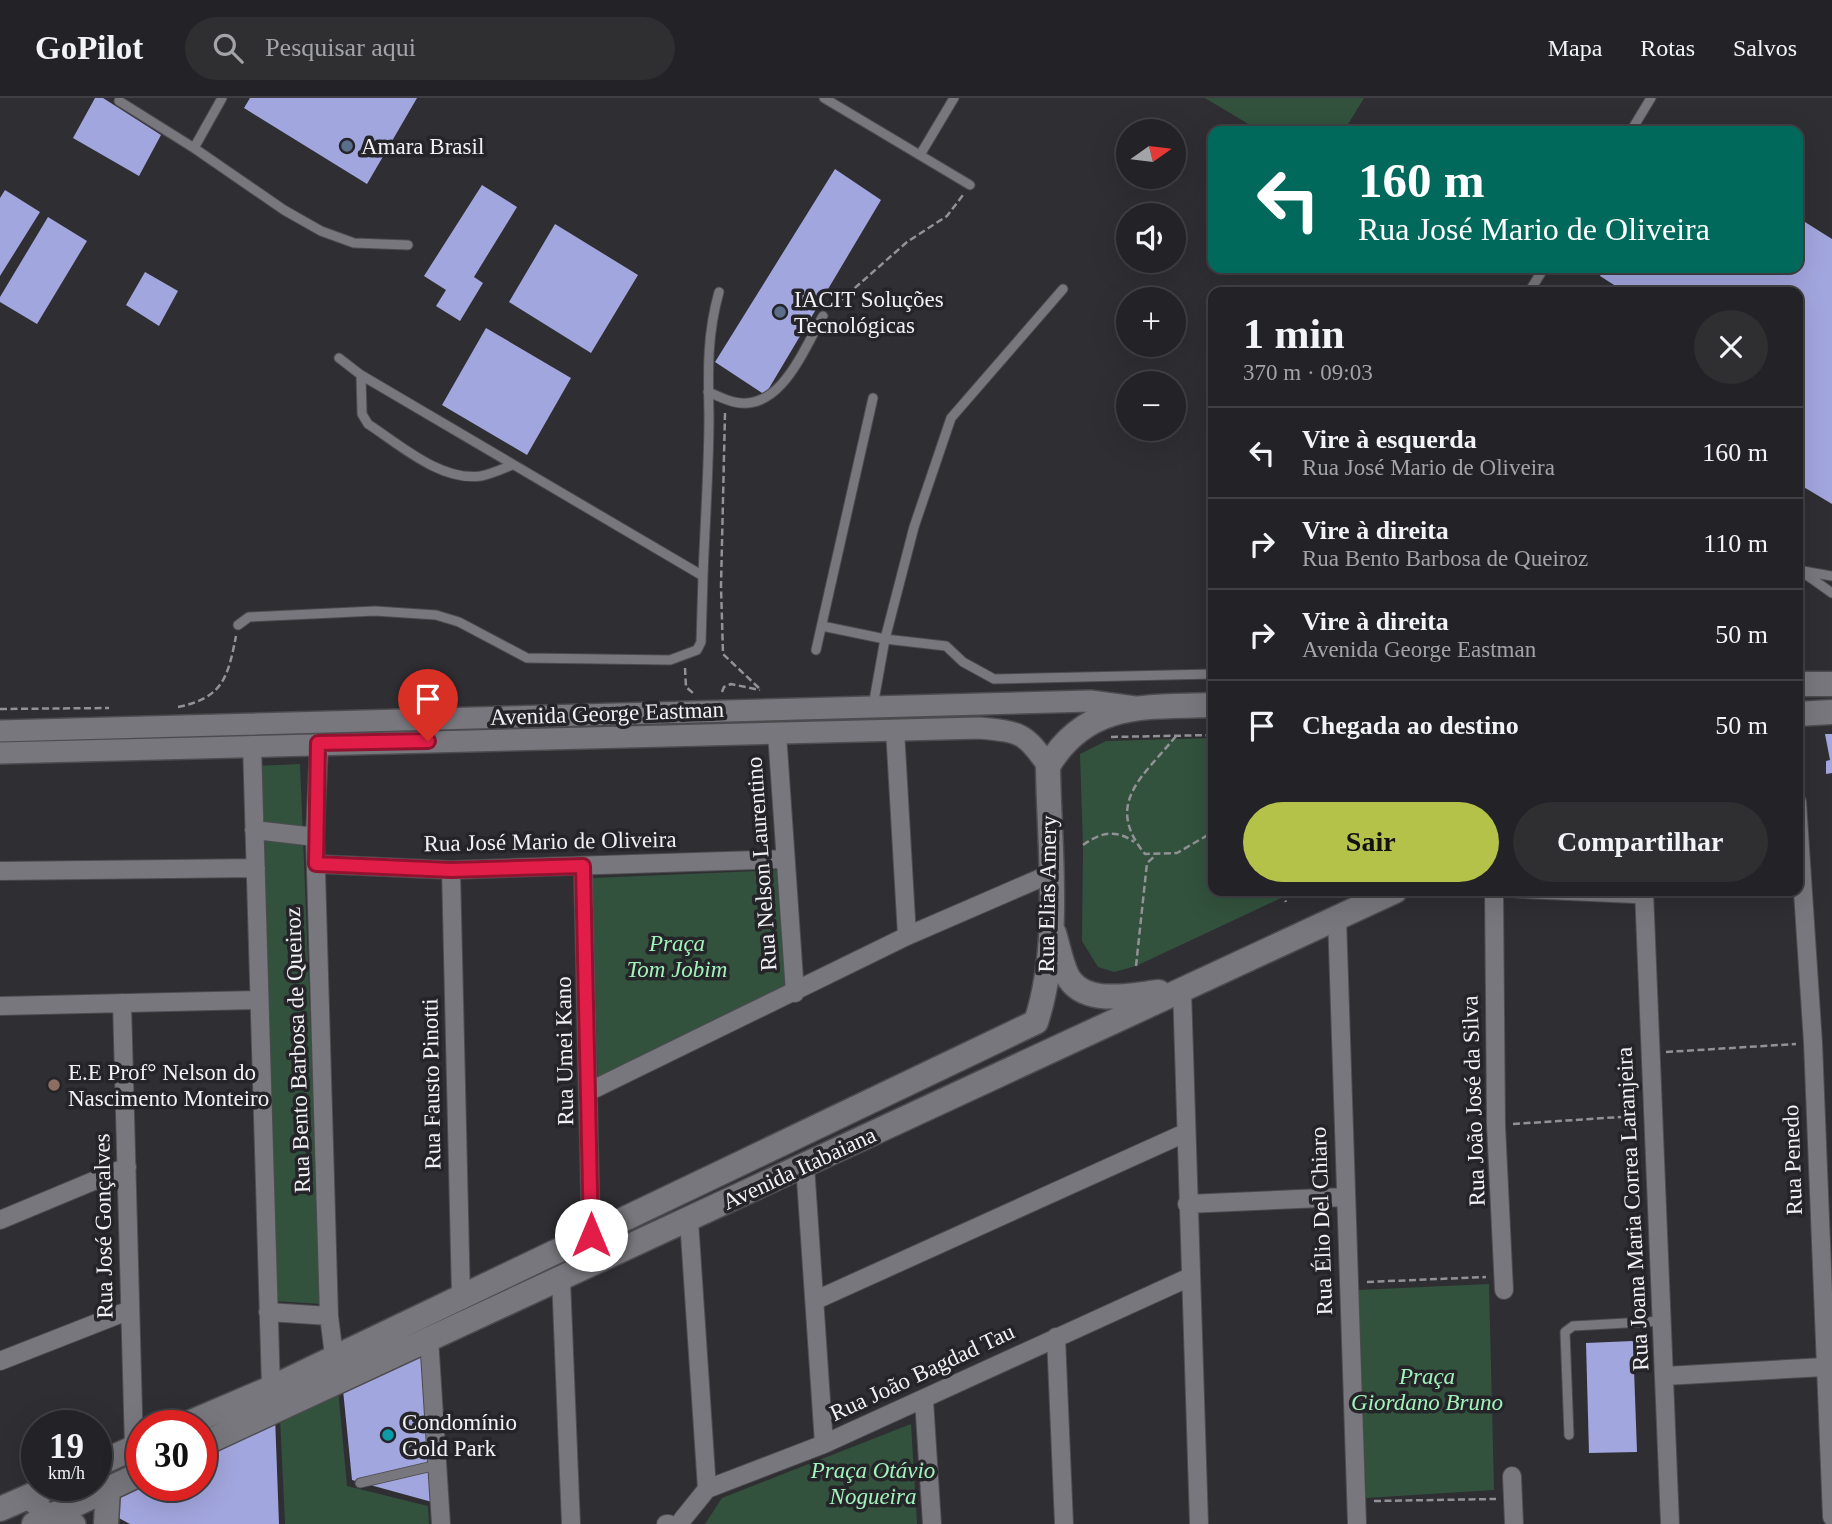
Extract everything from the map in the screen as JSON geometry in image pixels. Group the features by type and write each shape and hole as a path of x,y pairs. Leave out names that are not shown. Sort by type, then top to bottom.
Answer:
{"main road":[{"path":"1803,684 1832,684"},
{"name":"Avenida George Eastman","path":"1137,708 1208,705"},
{"path":"1048,766 1061,744 1073,732 1111,713 1137,708"},
{"path":"1803,714 1832,712"},
{"name":"Rua Elias Amery","path":"1035,1021 1044,997 1051,922 1048,766"},
{"name":"Avenida Itabaiana","path":"217,1437 1383,896"},
{"path":"1051,922 1067,976 1079,991 1097,996 1117,996 1182,989"},
{"name":"Avenida Itabaiana","path":"217,1411 271,1388 1035,1021"},
{"path":"0,1509 21,1501"},
{"path":"42,1520 82,1501"},
{"path":"106,1524 107,1501"}],"street":[{"name":"Avenida George Eastman","path":"0,731 1090,701 1137,708"},
{"name":"Avenida George Eastman","path":"0,753 980,728 1017,731 1035,747 1048,766"},
{"path":"895,730 907,936"},
{"name":"Rua Nelson Laurentino","path":"777,733 795,993"},
{"name":"Rua Bento Barbosa de Queiroz","path":"318,743 316,864 329,1316 334,1356"},
{"name":"Rua Bento Barbosa de Queiroz","path":"252,745 271,1388"},
{"path":"254,830 316,836"},
{"name":"Rua José Mario de Oliveira","path":"316,864 451,870 784,859"},
{"name":"Rua Umei Kano","path":"583,866 590,1091 591,1235"},
{"path":"0,871 256,868"},
{"name":"Rua Fausto Pinotti","path":"451,870 461,1297"},
{"path":"590,1091 907,936 1050,874"},
{"name":"Rua Penedo","path":"1803,892 1813,1043 1832,1516"},
{"name":"Rua João José da Silva","path":"1486,896 1493,911"},
{"name":"Rua João José da Silva","path":"1494,896 1496,1125 1504,1283"},
{"name":"Rua Joana Maria Correa Laranjeira","path":"1644,896 1648,1053 1653,1115 1670,1524"},
{"name":"Rua Élio Del Chiaro","path":"1337,916 1357,1524"},
{"path":"1182,989 1199,1524"},
{"path":"0,1006 260,1000"},
{"name":"Rua José Gonçalves","path":"122,1003 130,1310 136,1410"},
{"path":"816,1300 1185,1133"},
{"path":"805,1165 824,1444"},
{"path":"0,1220 127,1167"},
{"path":"1187,1205 1345,1197"},
{"path":"675,1523 707,1489 689,1220"},
{"name":"Rua João Bagdad Tau","path":"707,1489 824,1444 1190,1277"},
{"path":"561,1278 570,1524"},
{"path":"0,1361 130,1310"},
{"path":"268,1312 329,1316"},
{"path":"1056,1336 1064,1524"},
{"path":"429,1338 440,1524"},
{"path":"1665,1376 1824,1367"},
{"path":"924,1400 932,1524"},
{"path":"1512,1476 1514,1524"},
{"path":"30,1501 42,1520 75,1524"},
{"path":"0,1517 4,1524"}],"lane":[{"path":"194,148 222,98"},
{"path":"824,98 970,185"},
{"path":"920,155 954,98"},
{"path":"1634,126 1650,98"},
{"path":"119,101 194,148 284,211 321,231 354,243 408,245"},
{"path":"873,706 885,639 914,527 951,418 1063,289"},
{"path":"238,625 248,617 375,611 436,615 459,622 527,659 670,660 697,650 701,642 710,324 719,292"},
{"path":"708,392 736,402 764,400 780,386 823,316"},
{"path":"339,358 361,375 512,466 703,576"},
{"path":"361,375 362,414 368,425 436,467 459,476 481,476 512,466"},
{"path":"816,650 873,398"},
{"path":"1803,570 1832,576"},
{"path":"1803,571 1832,593"},
{"path":"822,626 885,639 946,646 963,662 994,679 1208,674"},
{"path":"1569,1435 1565,1332 1573,1326 1662,1321"},
{"path":"360,1483 437,1465"}],"path":[{"path":"823,316 906,242 947,216 970,185"},
{"path":"726,399 721,586 723,653 760,690"},
{"path":"174,707 202,702 228,674 238,625"},
{"path":"684,654 686,687 697,697"},
{"path":"729,696 721,696 724,687 731,684 773,691"},
{"path":"0,709 110,708"},
{"path":"1103,738 1208,735"},
{"path":"1175,736 1139,780 1128,803 1126,825 1145,855 1177,853 1208,835"},
{"path":"1083,845 1110,833 1122,833 1136,844"},
{"path":"1136,966 1147,863 1156,855"},
{"path":"1283,896 1286,902"},
{"path":"1648,1053 1813,1043"},
{"path":"1496,1125 1653,1115"},
{"path":"1348,1283 1504,1283"},
{"path":"1356,1501 1514,1498"}],"green space":[{"path":"1205,98 1364,98 1347,126 1252,126"},
{"path":"1208,738 1208,896 1285,896 1136,966 1114,972 1098,967 1082,941 1080,754 1106,741"},
{"path":"300,764 322,1304 274,1301 256,766"},
{"name":"Praça Tom Jobim","path":"780,870 787,994 598,1083 592,878"},
{"name":"Praça Giordano Bruno","path":"1489,1284 1494,1490 1366,1498 1358,1290"},
{"path":"338,1389 347,1486 428,1506 429,1524 285,1524 280,1417"},
{"name":"Praça Otávio Nogueira","path":"911,1424 917,1524 705,1524 722,1498"}],"building":[{"path":"95,98 103,98 161,135 139,176 73,138"},
{"name":"Amara Brasil","path":"250,98 417,98 367,184 244,108"},
{"name":"IACIT Soluções Tecnológicas","path":"835,169 881,200 765,395 715,362"},
{"path":"482,185 517,207 474,277 483,283 460,321 436,306 446,290 424,276"},
{"path":"5,190 40,212 0,276 0,198"},
{"path":"48,217 87,241 37,324 0,302 0,297"},
{"path":"1803,221 1832,239 1832,504 1803,487 1803,287 1617,287 1600,276 1602,273 1803,273"},
{"path":"555,224 638,275 591,353 509,302"},
{"path":"145,272 178,291 159,326 126,305"},
{"path":"486,328 571,378 527,455 442,405"},
{"path":"1825,734 1832,734 1832,773 1826,774 1826,761 1830,760"},
{"path":"1633,1341 1637,1452 1589,1453 1586,1343"},
{"name":"Condomínio Gold Park","path":"424,1350 432,1502 352,1480 343,1390"},
{"path":"275,1416 279,1524 130,1524 115,1516 118,1495 126,1492 126,1501 217,1501 217,1444"}],"place":[{"name":"Amara Brasil","path":"347,146"},
{"name":"IACIT Soluções Tecnológicas","path":"780,312"},
{"name":"E.E Prof° Nelson do Nascimento Monteiro","path":"54,1085"},
{"name":"Condomínio Gold Park","path":"388,1435"}],"route":[{"path":"428,741 318,743 316,864 451,870 583,866 590,1091 591,1235"}]}
